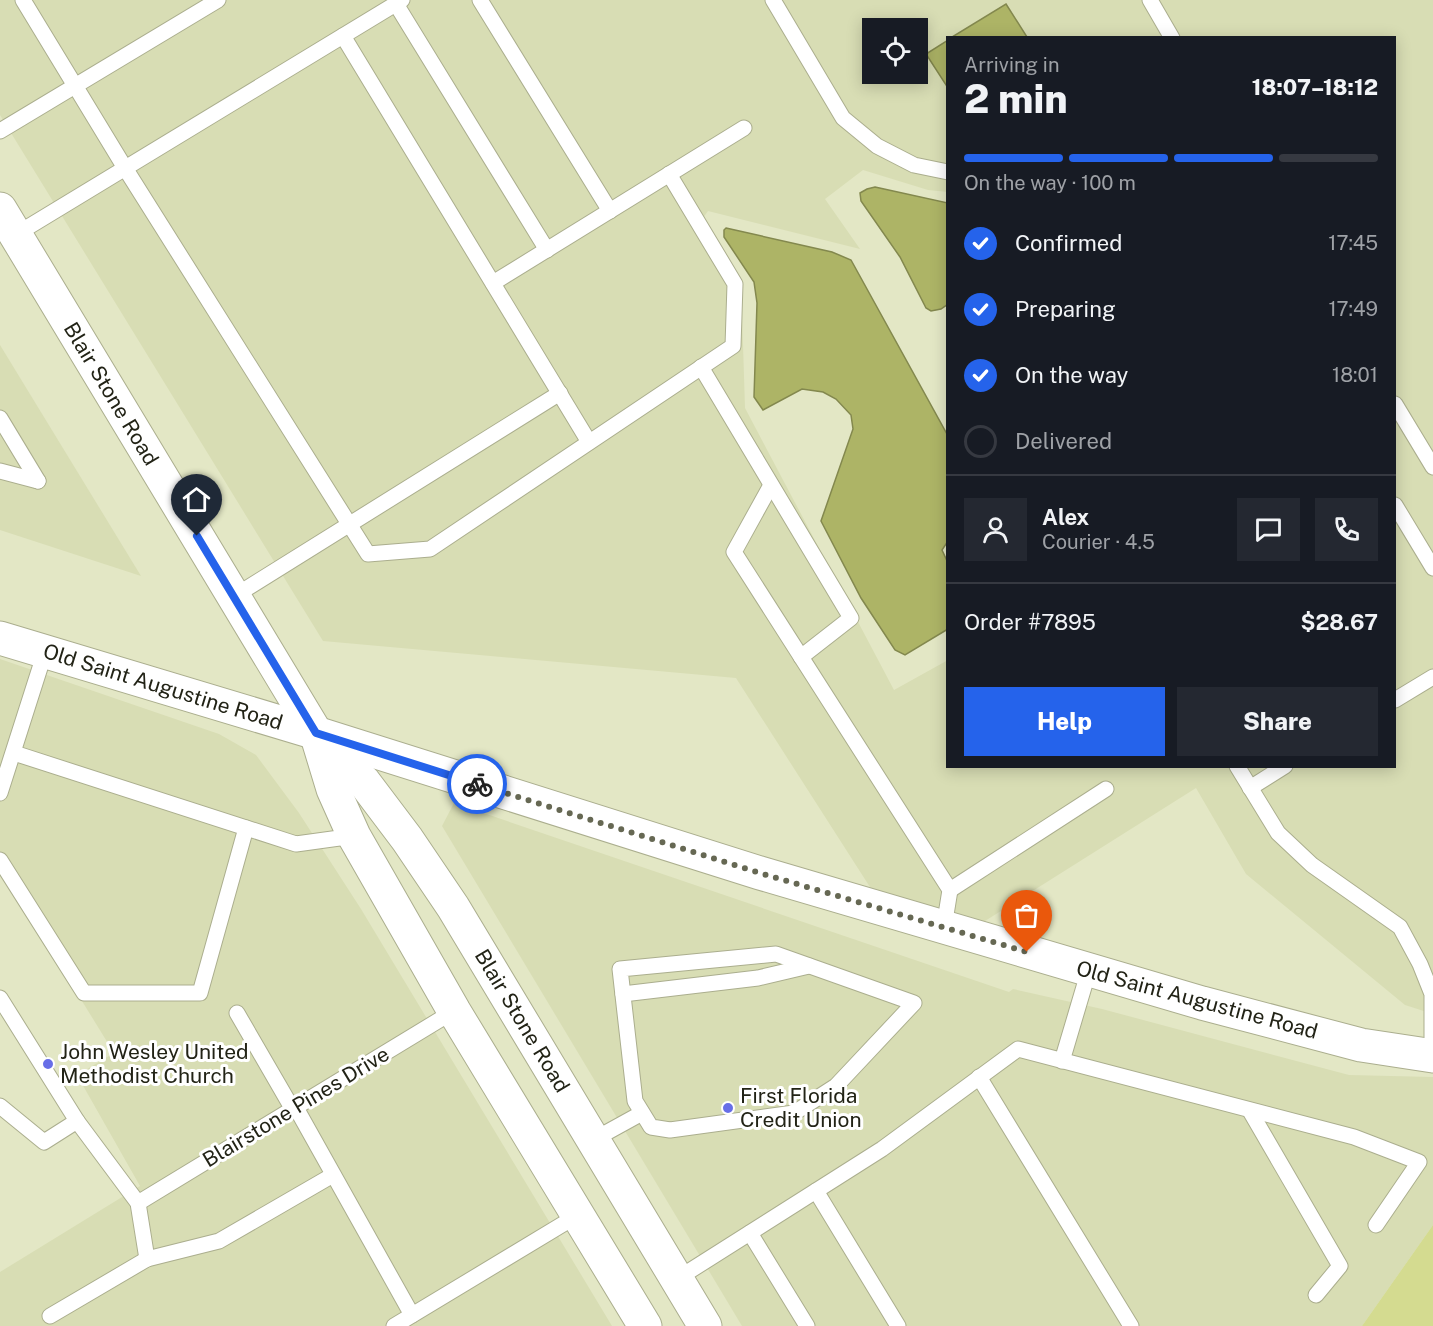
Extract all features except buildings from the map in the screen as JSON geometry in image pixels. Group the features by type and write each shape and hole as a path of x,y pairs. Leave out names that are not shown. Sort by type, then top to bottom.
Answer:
{"main road":[{"name":"Blair Stone Road","path":"5,222 316,733 364,782 407,838 453,907 705,1326"},
{"name":"Old Saint Augustine Road","path":"0,638 316,733 760,873 1202,1003 1361,1044 1433,1056"},
{"name":"Blair Stone Road","path":"316,733 333,789 354,836 454,1011 645,1326"},
{"path":"549,1166 593,1140"},
{"path":"578,1215 622,1188"}],"lane":[{"path":"23,0 125,168 368,554 430,549 733,346 735,284 669,174"},
{"path":"0,131 218,0"},
{"path":"480,0 610,211"},
{"path":"772,0 843,118 877,146 914,165 946,172"},
{"path":"1150,0 1171,36"},
{"path":"5,222 125,168 399,2 547,250"},
{"path":"343,36 589,442"},
{"path":"493,283 744,128"},
{"path":"701,367 851,618 801,657"},
{"path":"233,597 560,393"},
{"path":"1396,406 1433,467"},
{"path":"0,418 38,481 0,471"},
{"path":"771,485 734,552 950,890 944,927"},
{"path":"1396,507 1433,568"},
{"path":"0,793 45,652"},
{"path":"1396,699 1433,677"},
{"path":"14,753 296,844 354,836"},
{"path":"1238,768 1278,833 1312,865 1400,927 1420,964 1432,994 1433,1056"},
{"path":"1250,788 1282,768"},
{"path":"950,890 1106,789"},
{"path":"0,860 84,993 200,993 246,828"},
{"path":"776,954 809,966 914,1003 836,1086 794,1113 670,1130 651,1127 635,1101 620,969 776,954"},
{"path":"623,994 758,978 809,966"},
{"path":"1062,1061 1089,970"},
{"path":"0,998 77,1121 138,1203 147,1259"},
{"name":"Blairstone Pines Drive","path":"138,1203 454,1011"},
{"path":"237,1013 294,1107 412,1315"},
{"path":"677,1279 882,1149 1017,1049 1354,1137 1419,1162 1376,1225"},
{"path":"979,1077 1131,1326"},
{"path":"0,1106 44,1142 77,1121"},
{"path":"1250,1111 1341,1266 1316,1295"},
{"path":"593,1140 642,1113"},
{"path":"50,1316 147,1259 219,1241 333,1175"},
{"path":"816,1191 898,1326"},
{"path":"393,1326 578,1215"},
{"path":"750,1233 807,1326"}],"shaded area":[{"path":"0,0 1433,0 1433,1014 1405,1005 1246,874 1196,788 977,926 877,898 736,678 323,641 0,115"},
{"path":"1006,4 1026,36 954,36"},
{"path":"946,41 946,85 928,57 928,53"},
{"path":"875,187 946,203 946,305 941,309 931,311 926,308 900,257 861,201 860,193"},
{"path":"726,228 832,252 851,260 946,432 946,544 942,550 946,559 946,630 905,655 895,650 861,598 821,521 853,429 851,415 836,399 823,392 802,389 763,410 754,397 757,303 754,282 724,237"},
{"path":"0,345 141,576 0,530"},
{"path":"0,659 219,734 256,755 299,813 361,909 612,1326 0,1326 0,1272 140,1186 77,1075 114,1053 0,868"},
{"path":"454,803 1009,992 1013,989 1102,1009 1349,1075 1433,1077 1433,1225 1362,1326 742,1326 442,826"},
{"path":"1433,1225 1433,1326 1362,1326"}],"way so far":[{"path":"477,784 760,873 1027,952"}],"place":[{"name":"John Wesley United Methodist Church","path":"48,1064"},
{"name":"First Florida Credit Union","path":"728,1108"}],"route":[{"path":"197,536 316,733 477,784"}]}
